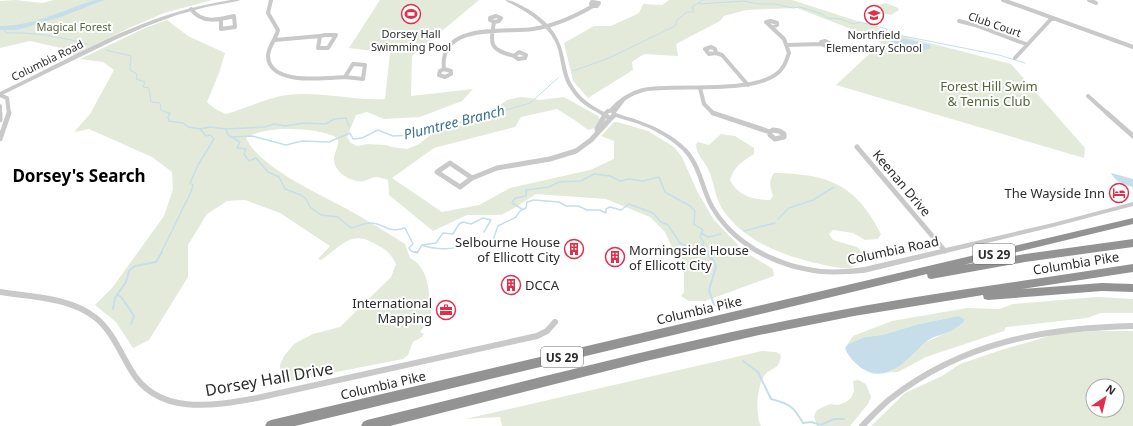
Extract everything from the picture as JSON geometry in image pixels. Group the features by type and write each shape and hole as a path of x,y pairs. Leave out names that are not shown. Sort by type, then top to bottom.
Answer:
{"highway":[{"name":"Columbia Pike","path":"271,426 1133,221"},
{"path":"854,287 1025,258 1133,243"},
{"name":"Columbia Pike","path":"367,426 698,345 814,319 1133,268"},
{"path":"913,302 1102,287 1133,288"}],"street":[{"name":"Columbia Road","path":"0,95 135,28 192,9 238,0"},
{"path":"270,0 268,13 278,30 275,40 268,52 270,65 280,73 303,78 345,77 363,79 365,65 353,64 345,77"},
{"name":"Columbia Road","path":"500,0 519,6"},
{"name":"Columbia Road","path":"507,0 535,15 547,26 559,46 568,83 587,104 610,114 647,126 668,137 691,157 700,172 710,203 728,227 756,250 779,260 812,270 844,273 864,270 1133,204"},
{"path":"1003,0 1133,47"},
{"path":"1089,0 1096,3"},
{"path":"444,69 444,53 457,40 473,31 524,30 547,26 570,18 593,6"},
{"path":"192,9 194,15 202,19 221,19 234,16 235,27 221,29 221,19"},
{"path":"1015,58 1026,44 1052,18"},
{"name":"Club Court","path":"959,21 975,25 1026,44"},
{"path":"494,22 491,40 492,46 501,52 514,56"},
{"path":"472,178 450,163 437,172 460,187 472,178 494,167 566,155 585,146 598,132 601,131 610,114 623,100 637,92 652,88 700,88 748,85 770,77 781,70 789,57 787,45 772,27"},
{"path":"275,40 328,34 336,35 328,48 318,48 320,35"},
{"path":"787,45 821,44"},
{"path":"716,53 722,55 748,85"},
{"path":"700,88 704,104 714,114 770,132"},
{"path":"0,95 7,98 10,110 0,139"},
{"path":"1088,96 1133,136"},
{"path":"0,106 0,120"},
{"name":"Keenan Drive","path":"857,147 945,251"},
{"name":"Dorsey Hall Drive","path":"0,292 53,300 86,311 104,326 112,337 130,370 143,387 159,398 186,405 207,405 235,401 415,364 537,336 547,331 555,322"},
{"path":"862,426 904,387 941,364 986,346 1041,333 1086,328 1133,326"}],"green space":[{"name":"Magical Forest","path":"15,0 42,3 54,0 212,0 164,13 74,55 61,48 30,41 0,48 0,1"},
{"path":"380,0 479,0 412,56 411,96 473,89 462,101 420,117 384,119 367,112 356,115 347,137 351,143 357,146 368,144 386,145 407,149 419,144 432,134 480,120 507,100 520,97 539,100 564,97 598,116 600,119 596,127 588,130 557,109 521,117 515,127 434,148 392,178 442,212 479,205 510,188 590,170 614,159 614,141 601,136 614,122 617,122 648,131 674,147 682,157 697,191 714,220 745,252 773,269 774,276 705,301 689,301 681,296 684,292 684,273 665,232 650,217 606,199 536,194 501,215 467,215 433,231 389,195 388,180 373,177 364,181 359,181 349,179 340,173 334,159 338,145 338,138 329,134 305,130 278,129 255,134 246,138 253,149 263,159 291,179 362,217 405,244 410,258 417,263 426,277 433,321 427,323 420,332 424,334 422,337 413,342 408,355 403,359 285,382 281,380 280,365 284,356 294,344 313,334 340,327 391,277 396,264 384,249 368,240 360,238 342,244 321,260 318,259 330,246 280,213 245,200 227,201 207,214 188,245 188,277 149,340 133,348 116,322 95,305 112,288 164,216 173,189 172,172 152,157 89,129 74,132 90,114 114,70 103,62 80,59 145,28 167,20 188,36 225,53 219,73 207,102 215,109 226,114 287,95 312,94 361,99 385,99 390,53 349,48"},
{"name":"Forest Hill Swim & Tennis Club","path":"669,0 792,0 910,38 1011,64 1085,148 1084,158 836,85 881,43 869,36 797,8 746,10 724,16 720,21 676,44 678,56 644,54 632,62 633,70 588,98 573,81 564,43 594,26 611,26 635,15 639,13 643,4 662,5"},
{"path":"886,3 898,8 899,10 891,15 882,13 877,9 878,5"},
{"path":"721,134 735,136 754,148 754,154 736,168 730,180 737,190 747,196 770,200 773,196 770,182 774,173 793,174 824,179 838,185 850,193 861,203 881,234 878,239 865,240 853,233 833,230 829,234 833,240 857,247 864,254 864,261 852,267 839,268 807,261 768,247 744,232 734,223 722,208 717,198 709,171 696,148 696,144 698,142 709,145"},
{"path":"1097,297 1133,299 1133,313 1101,313 1087,318 1006,327 1004,331 926,357 898,372 879,373 890,372 906,361 926,342 946,333 964,322 965,319 958,316 919,324 882,335 865,337 848,344 845,348 853,336 892,321 967,308 999,309 1013,304"},
{"path":"1095,331 1133,331 1133,426 871,426 905,393 942,376 960,364 1056,334"},
{"path":"762,351 776,352 781,355 777,366 764,376 758,393 757,408 761,426 502,426 500,417 465,419"},
{"path":"858,380 866,384 871,397 868,404 850,426 817,426 814,416 817,410 830,404 838,405 846,402 851,398 854,391 853,381"}],"water":[{"path":"893,38 902,38 930,45 931,48 921,51 898,49 889,44"},
{"path":"1111,173 1133,179 1133,187 1118,181"},
{"path":"958,316 965,319 964,322 950,331 928,340 904,362 888,372 879,374 870,372 860,367 851,359 845,348 848,344 865,337 882,335 919,324"}],"waterway":[{"path":"0,28 17,28 59,16 79,7 101,0"},
{"name":"Plumtree Branch","path":"573,71 609,58 673,27 676,25 677,20 687,12 694,12 692,7 703,0"},
{"path":"699,4 744,1 758,4 775,4 793,8 800,7 822,14 827,18 841,19 853,24 860,22 887,29 885,32 888,33 999,55 1025,63"},
{"path":"6,29 5,32 7,33 27,33 67,39 87,44"},
{"path":"106,50 131,56 130,70 137,74 136,79 145,82 143,87 149,88 151,102 160,103 161,110 170,114"},
{"name":"Plumtree Branch","path":"492,114 530,103 558,78"},
{"name":"Plumtree Branch","path":"231,137 252,136 286,145 302,141 329,142 350,133 353,139 362,138 378,130 393,136 413,135 495,113"},
{"path":"170,114 168,117 169,121 183,123 188,127 200,129"},
{"name":"Plumtree Branch","path":"226,129 265,127 274,124 285,126 304,123 326,124 334,119 346,118 349,126"},
{"path":"200,129 210,127 226,129"},
{"path":"161,253 191,192 193,185 190,183 198,165 214,139 210,135 206,136 200,129"},
{"name":"Plumtree Branch","path":"226,129 228,135 231,137"},
{"path":"231,137 240,142 237,148 246,149 244,154 249,161 256,158 268,172 279,177 285,189 301,195 306,199 310,207 321,215 338,217 351,228 370,223 375,223 394,230 405,228 413,244 409,248 411,251 418,252"},
{"path":"522,209 512,203 515,198 526,196 526,190 549,187 559,182 581,181 594,174 610,176 620,181 629,179 643,181 659,177 665,192 690,206 695,211 694,224 703,230 701,233"},
{"path":"778,219 789,208 813,200 834,187"},
{"path":"422,245 442,249 488,243 492,241 498,226 516,217 520,211 526,208 527,202 534,200 559,202 566,206 578,206 587,210 600,210 606,213 606,209 610,207 621,210 629,204 653,213 661,222 668,225 680,243 689,247 693,253 696,253"},
{"path":"422,245 436,243 443,233 453,234 459,224 463,222 471,224 483,218 491,220 484,232"},
{"path":"744,231 775,223"},
{"path":"701,233 708,237 721,234"},
{"path":"701,233 700,236 704,243 702,244 709,253"},
{"path":"418,252 422,245"},
{"path":"117,294 126,282 129,271 135,266 156,262 162,252"},
{"path":"693,252 708,255 711,258"},
{"path":"709,252 716,266 709,290 714,305"},
{"path":"113,309 115,298 117,294"},
{"path":"117,294 122,298 134,316 131,324"},
{"path":"743,361 758,372 771,399 783,402 790,406 803,423 811,422 821,425 834,419 844,419"}],"place":[{"name":"Dorsey Hall Swimming Pool","path":"411,14"},
{"name":"Northfield Elementary School","path":"874,15"},
{"name":"The Wayside Inn","path":"1119,193"},
{"name":"Selbourne House of Ellicott City","path":"574,249"},
{"name":"Morningside House of Ellicott City","path":"615,257"},
{"name":"DCCA","path":"511,285"},
{"name":"International Mapping","path":"446,310"}],"district":[{"name":"Dorsey's Search","path":"79,175"}]}
